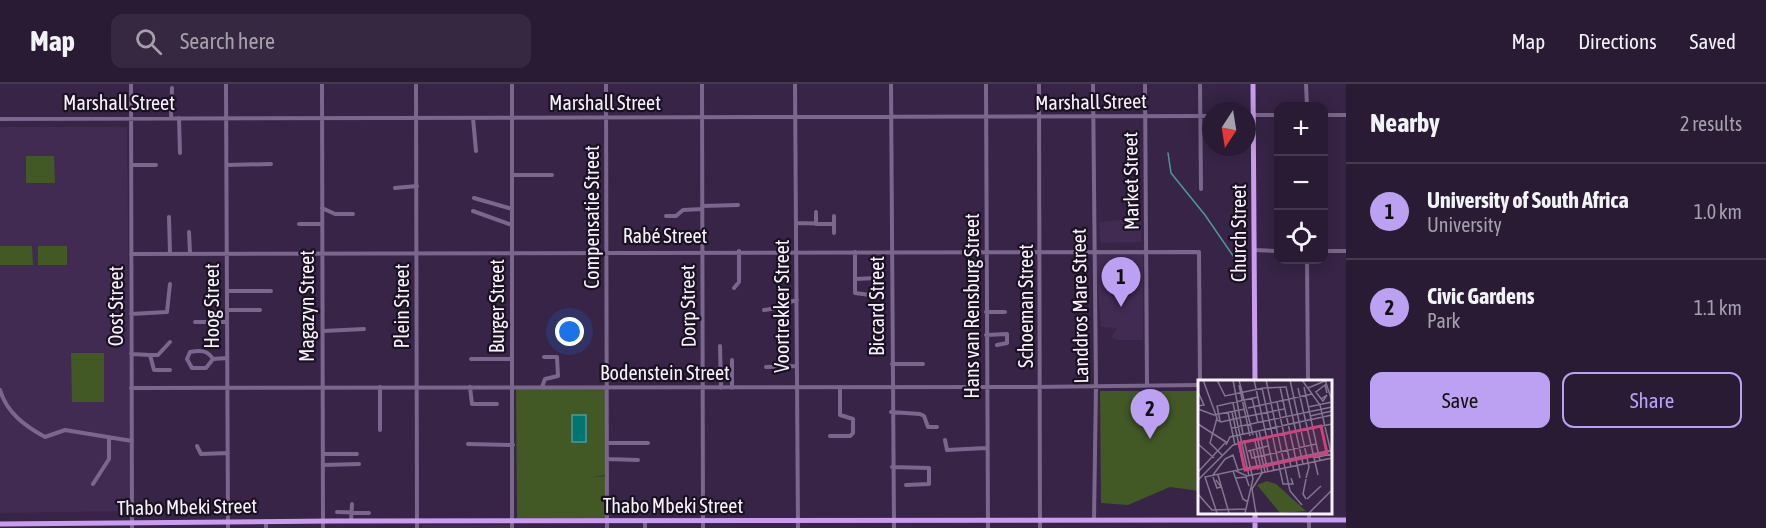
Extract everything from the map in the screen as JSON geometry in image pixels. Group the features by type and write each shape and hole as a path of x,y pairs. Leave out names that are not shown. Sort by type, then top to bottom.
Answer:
{"main road":[{"name":"Church Street","path":"1251,102 1253,84"},
{"name":"Church Street","path":"1251,156 1255,380"},
{"path":"1255,513 1255,528"},
{"path":"1147,520 1147,528"},
{"name":"Thabo Mbeki Street","path":"0,524 49,526 266,525 351,521 417,525 512,521 703,521 798,525 894,525 987,521 1346,520"},
{"name":"Landdros Mare Street","path":"1094,521 1094,528"}],"street":[{"name":"Oost Street","path":"131,84 132,526"},
{"name":"Hoog Street","path":"226,84 228,525"},
{"name":"Magazyn Street","path":"322,84 323,528"},
{"name":"Plein Street","path":"417,84 417,525"},
{"name":"Burger Street","path":"512,84 512,528"},
{"name":"Dorp Street","path":"702,84 703,528"},
{"name":"Voortrekker Street","path":"795,84 798,525"},
{"name":"Biccard Street","path":"891,84 891,412 894,525"},
{"name":"Hans van Rensburg Street","path":"987,84 987,528"},
{"name":"Schoeman Street","path":"1040,84 1040,528"},
{"name":"Landdros Mare Street","path":"1093,84 1096,385 1094,521"},
{"name":"Market Street","path":"1145,84 1148,385"},
{"path":"1200,84 1201,189"},
{"path":"1306,84 1307,102"},
{"name":"Compensatie Street","path":"606,85 607,528"},
{"path":"171,118 172,88"},
{"path":"1256,115 1274,115"},
{"path":"1328,116 1346,115"},
{"name":"Marshall Street","path":"0,119 1201,116"},
{"path":"179,118 180,153"},
{"path":"473,118 476,151"},
{"path":"227,165 271,164"},
{"path":"131,165 156,165"},
{"path":"512,175 552,175"},
{"path":"395,188 417,186"},
{"path":"474,198 512,209"},
{"path":"666,216 676,216 683,210 702,207 738,206"},
{"path":"322,208 335,214 353,214"},
{"path":"473,211 512,225"},
{"path":"816,212 816,224"},
{"path":"834,216 834,233"},
{"path":"169,218 170,254"},
{"path":"797,223 834,224"},
{"path":"299,224 322,224"},
{"path":"189,232 190,253"},
{"name":"Rabé Street","path":"131,254 987,250 1199,252 1200,380"},
{"path":"1254,250 1274,251"},
{"path":"734,288 739,282 739,251"},
{"path":"1328,251 1346,251"},
{"path":"855,252 855,293 870,296"},
{"path":"1307,264 1308,380"},
{"path":"855,279 876,278"},
{"path":"131,314 167,312 170,284"},
{"path":"227,291 271,291"},
{"path":"764,310 778,309 785,303 797,300"},
{"path":"227,310 260,310"},
{"path":"986,312 1005,312"},
{"path":"195,322 227,322"},
{"path":"323,331 364,329"},
{"path":"986,334 1007,334 1007,343 998,345"},
{"path":"131,354 158,355 170,342"},
{"path":"720,346 721,388"},
{"path":"213,359 209,353 202,351 190,352 187,359 189,366 197,369 206,368 213,359 227,358"},
{"path":"150,355 154,370 170,370"},
{"path":"542,387 545,379 558,376 557,357 544,357"},
{"path":"471,359 512,359"},
{"path":"732,360 732,388"},
{"path":"892,364 923,364"},
{"path":"766,367 797,366"},
{"name":"Bodenstein Street","path":"132,388 891,388 1198,383"},
{"path":"380,387 380,430"},
{"path":"470,387 472,404 497,404"},
{"path":"830,436 850,436 853,433 853,420 840,416 840,387"},
{"path":"0,390 4,402 26,428 45,437 65,430 132,441"},
{"path":"891,412 920,414 924,416 928,427 937,427"},
{"path":"93,484 109,459 109,437"},
{"path":"945,440 947,450 986,448"},
{"path":"607,443 648,443"},
{"path":"468,444 513,445"},
{"path":"197,446 201,454 228,453"},
{"path":"323,454 357,454"},
{"path":"607,459 638,460"},
{"path":"323,465 359,464"},
{"path":"892,467 929,468 929,484 906,485"},
{"path":"351,521 352,504"},
{"path":"337,512 369,513"},
{"path":"1309,513 1309,528"},
{"path":"645,521 645,528"}],"shaded area":[{"path":"0,127 127,127 131,511 0,513"},
{"path":"26,156 54,156 55,183 26,183"},
{"path":"1141,221 1141,242 1100,243 1099,222"},
{"path":"0,246 32,246 33,265 0,265"},
{"path":"38,246 67,246 67,265 38,265"},
{"path":"1095,254 1143,254 1143,340 1117,340 1111,337 1117,328 1101,327"},
{"path":"71,353 104,353 104,402 72,402"},
{"path":"516,389 605,389 606,475 593,477 606,476 607,518 517,518"},
{"path":"1100,391 1198,391 1198,491 1170,487 1128,505 1101,503"},
{"path":"572,415 586,415 586,442 572,442"},
{"path":"422,525 510,525 510,528 422,528"}],"waterway":[{"path":"1168,153 1171,173 1205,215 1238,263"}],"place":[{"name":"University of South Africa","path":"1121,307"},
{"name":"Civic Gardens","path":"1150,439"}]}
